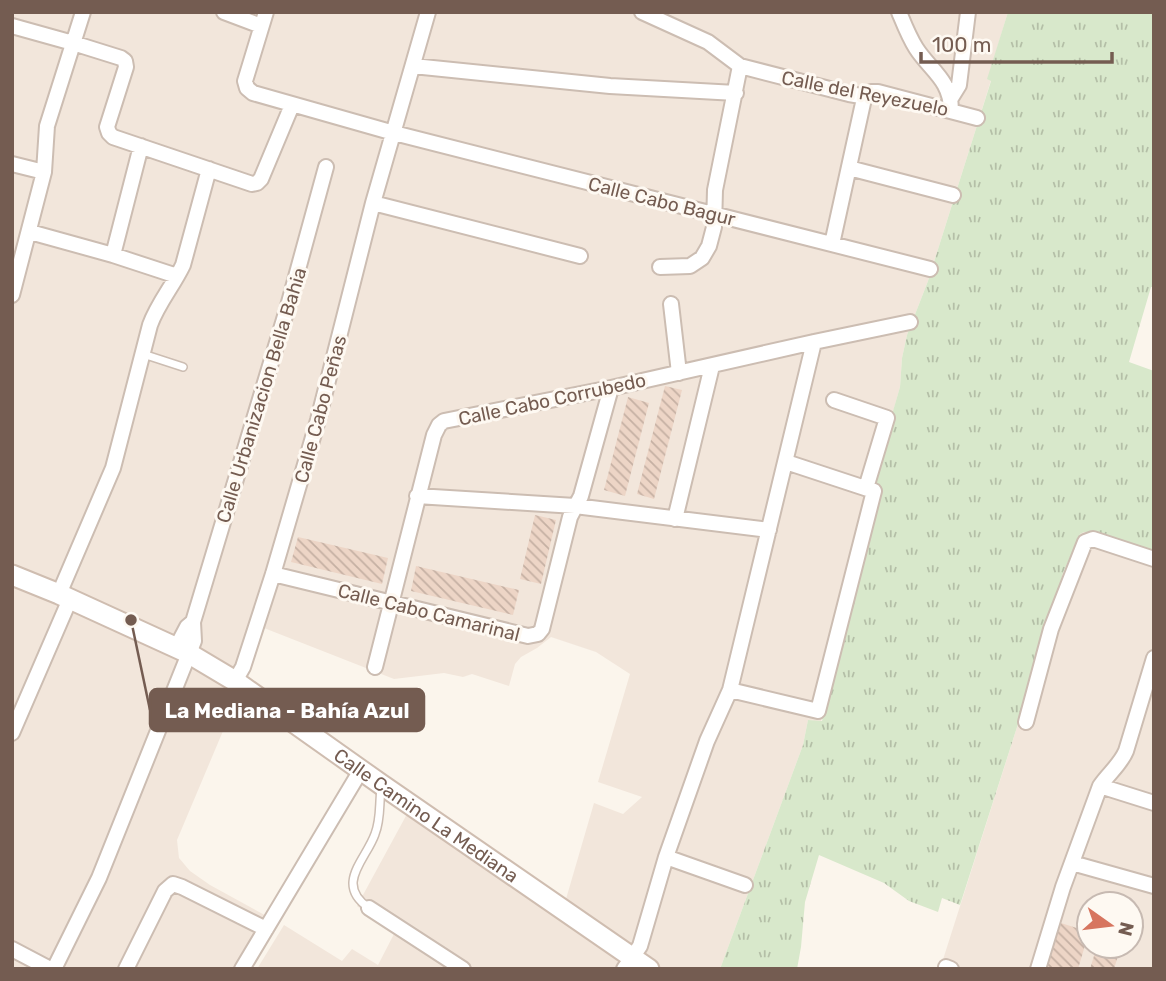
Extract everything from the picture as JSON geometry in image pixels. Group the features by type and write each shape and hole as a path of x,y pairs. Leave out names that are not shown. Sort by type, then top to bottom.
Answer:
{"street":[{"path":"12,295 44,172 47,126 83,12"},
{"path":"224,12 263,19"},
{"name":"Calle Cabo Peñas","path":"234,681 243,667 273,574 318,420 373,204 428,12"},
{"name":"Calle del Reyezuelo","path":"642,12 708,42 740,66 849,94 861,96 878,92 951,104 977,118"},
{"path":"899,12 916,48 938,73 951,104"},
{"path":"951,104 959,85 968,12"},
{"name":"Calle Cabo Bagur","path":"263,19 245,81 247,88 253,93 394,133 930,269"},
{"path":"12,26 125,61 126,68 107,130 113,137 252,184 257,183 264,173 292,105"},
{"path":"413,66 610,86 736,93"},
{"path":"660,267 690,266 702,258 709,246 714,227 717,177 740,66"},
{"path":"832,244 865,94"},
{"path":"113,254 141,146"},
{"path":"12,164 44,172"},
{"name":"Calle Urbanizacion Bella Bahia","path":"52,969 99,878 182,651 194,640 193,622 288,306 326,167"},
{"path":"849,168 953,195"},
{"path":"12,733 113,468 150,325 155,310 183,265 209,169"},
{"path":"373,204 580,256"},
{"path":"30,232 113,254 177,276"},
{"path":"671,304 679,373"},
{"name":"Calle Cabo Corrubedo","path":"375,667 433,435 444,421 611,388 910,322"},
{"path":"628,963 639,946 706,741 730,690 814,342"},
{"path":"675,519 712,366"},
{"name":"Calle Cabo Camarinal","path":"273,574 528,636 538,634 542,629 570,517 580,496 611,388"},
{"path":"730,690 817,711 887,418 834,400"},
{"path":"786,462 870,490"},
{"path":"417,495 575,506 769,530"},
{"path":"1026,722 1051,629 1085,542 1093,539 1154,559"},
{"name":"Calle Camino La Mediana","path":"12,575 182,651 234,681 628,963 649,969"},
{"path":"1038,969 1100,786 1122,761 1154,658"},
{"path":"242,969 362,771"},
{"path":"1100,786 1154,803"},
{"path":"666,857 745,885"},
{"path":"1072,863 1154,886"},
{"path":"126,969 165,891 173,884 266,929"},
{"path":"369,908 463,969"},
{"path":"12,949 52,969"}],"lane":[{"path":"143,354 183,367"},
{"path":"369,908 357,897 353,880 358,863 375,836 380,819 382,785"}],"shaded area":[{"path":"12,12 1008,12 979,119 928,281 907,335 900,387 873,483 880,486 821,722 808,720 803,745 720,969 257,969 284,925 342,961 352,949 378,965 394,934 357,906 407,814 555,917 566,899 594,803 623,814 642,797 598,782 630,674 596,652 551,637 515,664 509,686 472,674 463,677 444,673 394,679 264,628 177,840 179,858 190,871 272,919 242,969 12,969"},
{"path":"1084,532 1154,553 1154,969 940,969 1026,699 1063,573 1080,534"}],"green space":[{"path":"1008,12 1154,12 1154,287 1151,287 1129,362 1154,371 1154,553 1092,533 1080,534 1063,573 960,905 942,898 938,912 909,901 884,883 819,855 805,902 797,969 720,969 803,745 808,720 822,721 880,486 872,483 900,387 907,335 928,281 991,81 987,79"}],"building":[{"path":"665,386 682,390 654,499 637,494"},
{"path":"628,397 649,403 625,496 604,490"},
{"path":"535,515 556,520 541,584 520,579"},
{"path":"298,537 388,558 382,584 291,562"},
{"path":"416,566 519,590 513,615 411,591"},
{"path":"1061,923 1075,928 1075,960 1081,960 1078,969 1046,969"},
{"path":"1093,960 1117,960 1114,969 1090,969"}],"place":[{"name":"La Mediana - Bahía Azul","path":"131,620"}]}
